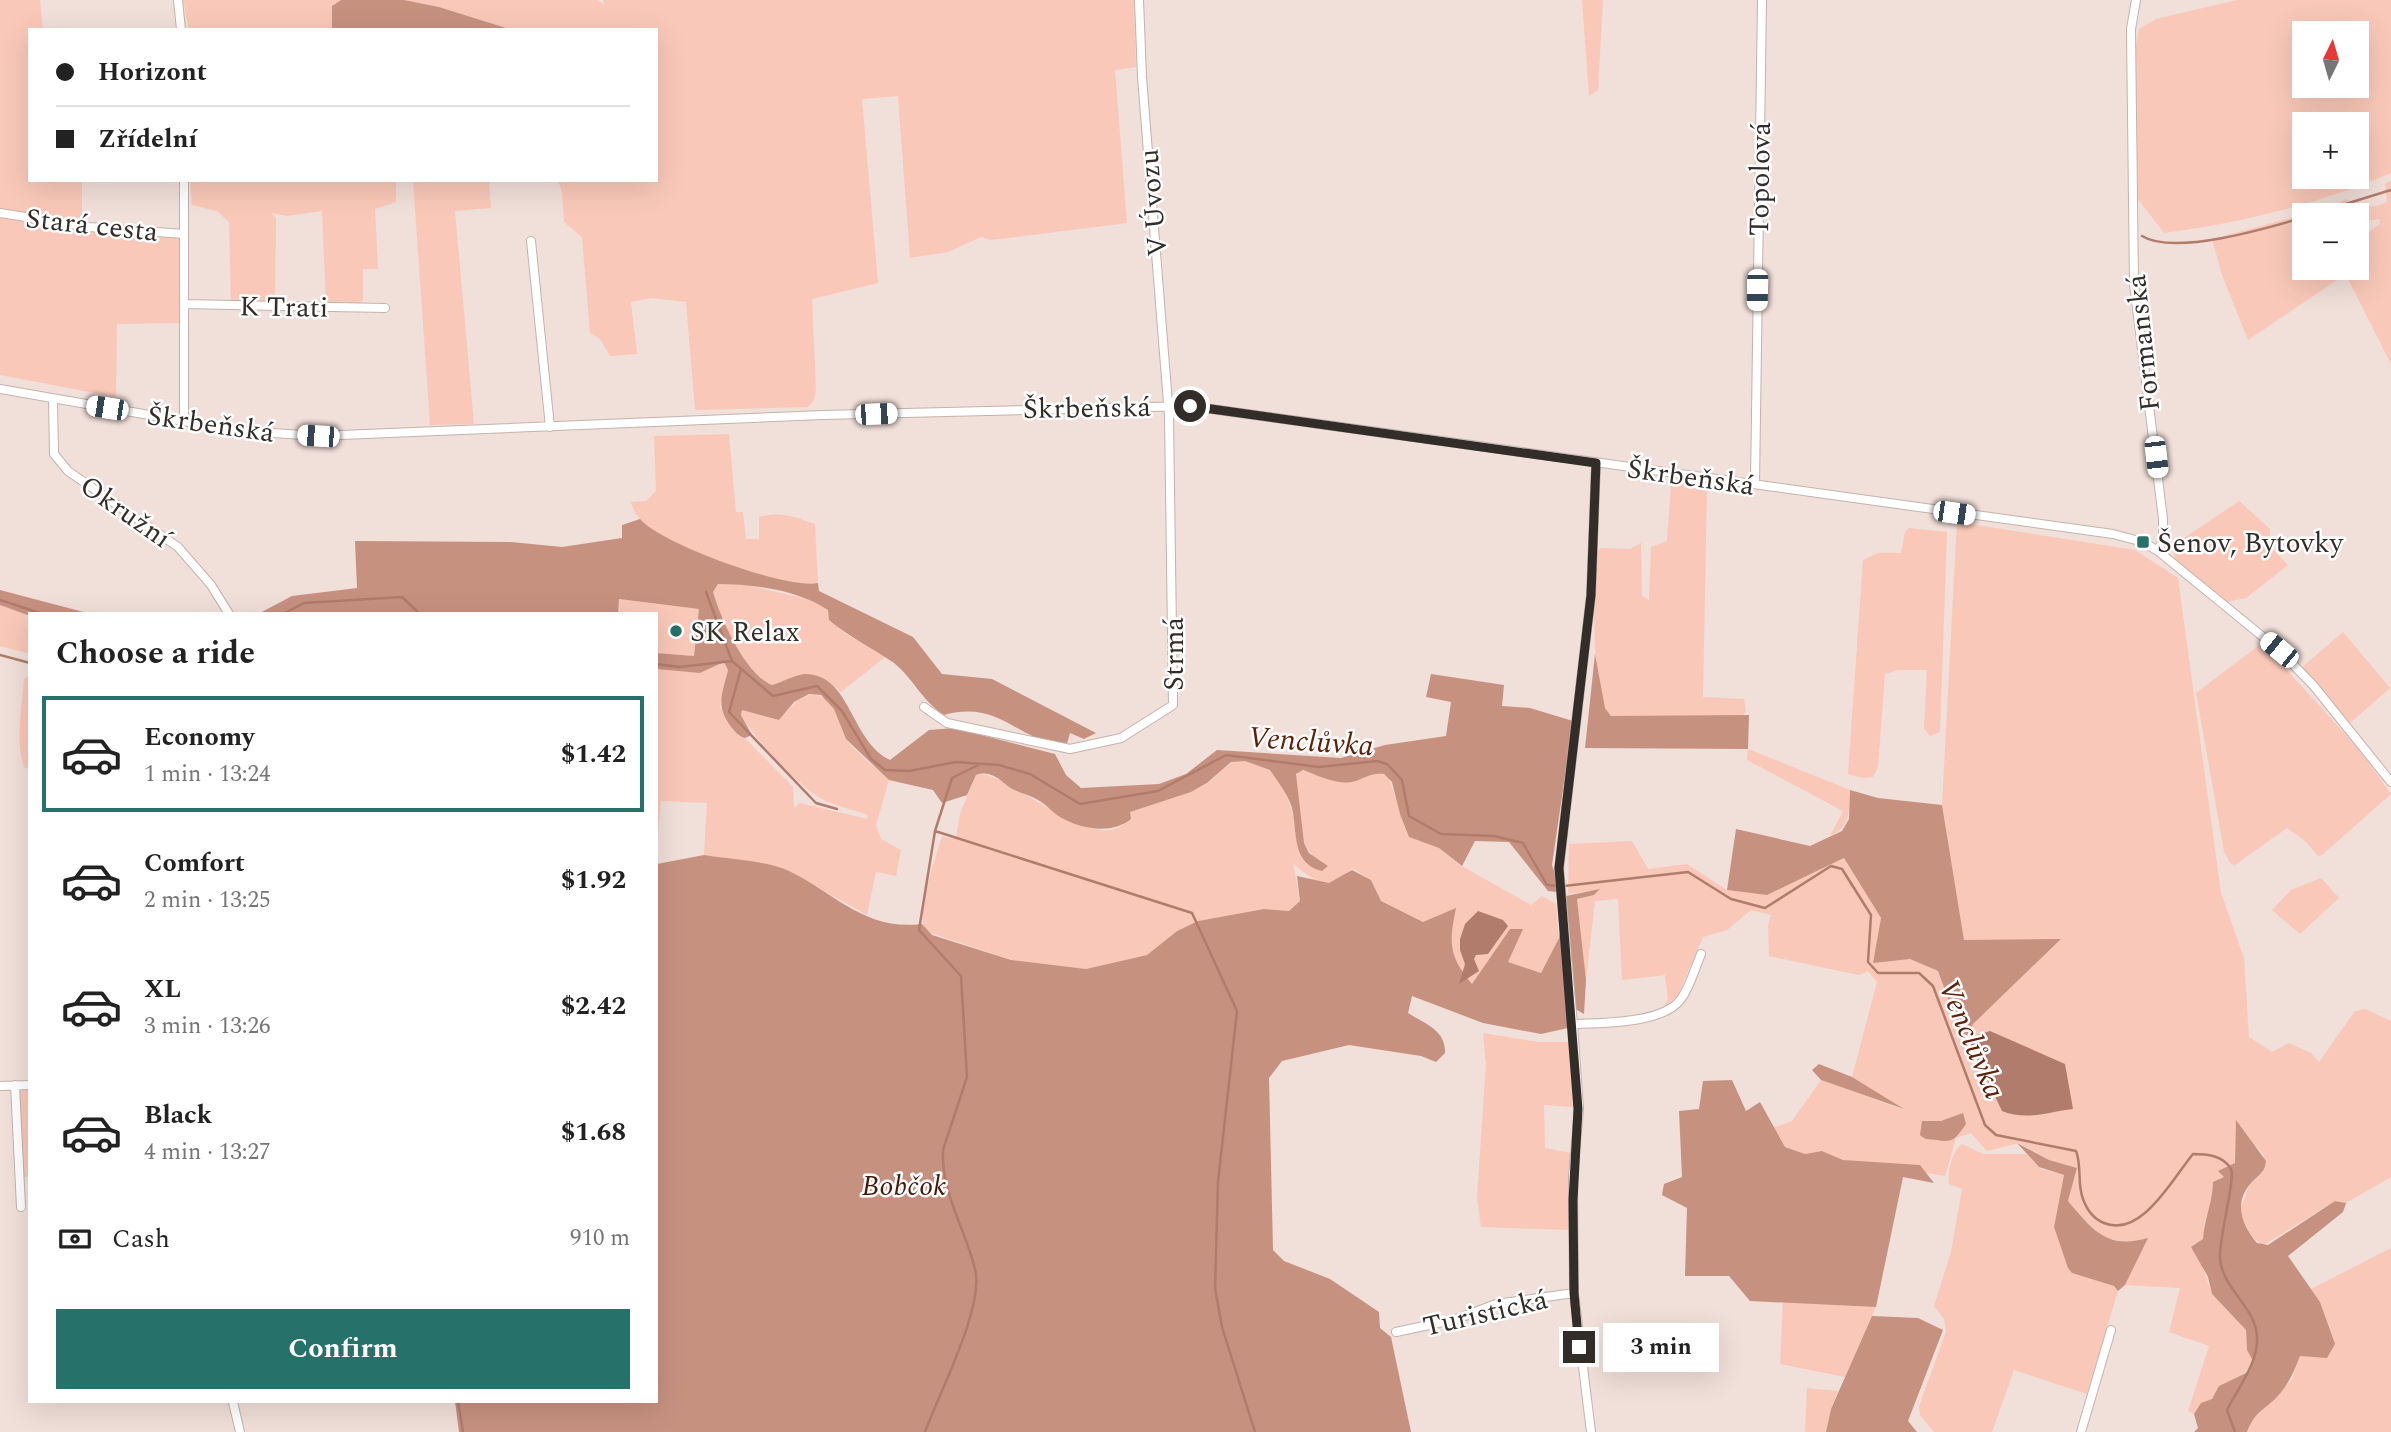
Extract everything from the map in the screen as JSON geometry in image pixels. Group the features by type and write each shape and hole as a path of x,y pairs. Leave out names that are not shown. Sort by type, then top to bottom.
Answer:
{"street":[{"path":"178,0 181,28"},
{"name":"V Úvozu","path":"1139,0 1142,77 1168,405"},
{"name":"Topolová","path":"1755,484 1762,0"},
{"name":"Formanská","path":"2136,0 2131,29 2134,284 2163,519 2163,540 2158,551"},
{"path":"184,182 184,421"},
{"name":"Stará cesta","path":"0,213 89,227 184,234"},
{"path":"531,241 550,427"},
{"name":"K Trati","path":"184,304 385,308"},
{"name":"Škrbeňská","path":"0,389 241,431 318,436 1168,405 2113,534 2143,542 2158,551"},
{"name":"Okružní","path":"53,399 54,454 68,471 178,547 211,585 228,612"},
{"name":"Strmá","path":"923,707 947,723 1002,737 1070,749 1121,738 1173,705 1168,405"},
{"path":"1591,1432 1574,1293 1573,1176 1578,1109 1560,880 1591,595 1596,463"},
{"path":"2158,551 2279,650 2312,685 2391,782"},
{"path":"1573,1024 1608,1023 1665,1012 1682,998 1702,954"},
{"path":"0,1086 28,1085"},
{"path":"15,1086 21,1207"},
{"name":"Turistická","path":"1396,1332 1457,1319 1496,1304 1574,1293"},
{"path":"2081,1432 2111,1330"},
{"path":"233,1403 240,1432"}],"shaded area":[{"path":"0,0 40,0 43,28 28,28 28,182 82,182 82,219 0,210"},
{"path":"183,0 341,0 332,6 332,28 189,28"},
{"path":"404,0 598,0 604,5 603,0 1134,0 1136,67 1115,70 1127,223 991,240 981,237 948,252 910,258 898,96 862,99 878,283 812,299 816,389 814,400 808,407 695,410 686,302 651,298 631,302 637,354 610,356 600,339 590,333 582,237 564,222 559,182 658,182 658,28 506,28 439,7"},
{"path":"1582,0 1603,0 1598,90 1589,96"},
{"path":"2237,0 2391,0 2391,173 2369,182 2369,112 2292,112 2292,189 2350,189 2308,203 2292,203 2292,207 2279,211 2164,233 2138,199 2136,46 2139,29 2156,19"},
{"path":"2391,181 2391,364 2349,280 2369,280 2369,232 2380,224 2379,219 2369,221 2369,206 2387,202 2385,183"},
{"path":"190,182 396,182 396,202 375,209 378,269 363,269 363,299 359,306 326,305 322,211 287,216 271,213 276,218 275,304 231,304 229,222 217,211 192,205"},
{"path":"413,182 489,182 491,208 455,211 474,424 430,425"},
{"path":"2346,199 2354,203 2338,203"},
{"path":"0,217 181,240 180,323 117,324 116,397 0,375"},
{"path":"2292,218 2292,280 2337,280 2248,340 2222,275 2212,239"},
{"path":"729,434 736,512 743,512 746,539 759,539 759,517 767,515 787,516 815,524 818,583 802,586 787,583 720,561 657,533 645,525 636,514 631,502 646,501 656,491 654,436"},
{"path":"1676,481 1707,487 1703,697 1744,699 1746,711 1742,717 1618,718 1611,716 1604,704 1596,662 1597,552 1601,548 1630,549 1641,543 1642,596 1649,600 1651,547 1667,541 1671,485"},
{"path":"2239,501 2270,529 2270,546 2288,565 2246,598 2227,602 2176,562 2172,546"},
{"path":"1957,522 2135,550 2178,578 2221,893 2244,958 2249,1037 2272,1052 2289,1043 2311,1053 2319,1062 2355,1011 2365,1009 2391,1021 2391,1177 2346,1203 2335,1201 2262,1246 2251,1235 2239,1212 2250,1184 2263,1172 2264,1155 2250,1140 2235,1163 2219,1172 2225,1177 2213,1182 2213,1199 2204,1223 2202,1265 2212,1294 2246,1330 2247,1350 2253,1361 2248,1371 2220,1386 2212,1399 2201,1403 2194,1414 2188,1411 2209,1346 2169,1332 2180,1288 2125,1285 2147,1239 2110,1239 2085,1221 2068,1201 2077,1168 2049,1160 2019,1143 1987,1151 1971,1133 1956,1138 1945,1176 1843,1160 1822,1151 1805,1154 1785,1147 1773,1128 1792,1121 1821,1080 1902,1109 1852,1077 1877,982 1868,971 1859,975 1769,956 1768,926 1771,915 1751,910 1727,930 1703,937 1678,995 1664,1007 1668,999 1665,975 1622,980 1618,899 1595,901 1586,980 1577,899 1594,895 1599,890 1568,894 1569,844 1632,841 1648,869 1687,864 1727,890 1767,895 1844,858 1881,918 1874,962 1910,959 1938,971 1964,1041 1973,1024 2060,940 1964,941 1942,805"},
{"path":"1909,528 1947,532 1940,732 1930,736 1924,728 1927,670 1898,670 1885,674 1878,767 1873,777 1863,778 1848,774 1863,560 1878,553 1901,553 1905,532"},
{"path":"718,584 743,584 815,601 828,610 843,632 885,657 841,692 824,680 808,676 772,685 753,670 735,644 713,592"},
{"name":"SK Relax","path":"619,599 700,609 694,656 658,653 658,612 618,612"},
{"path":"0,605 28,615 28,653 0,646"},
{"path":"2343,632 2390,688 2349,724 2301,668"},
{"path":"2262,643 2359,749 2391,794 2322,855 2318,856 2305,841 2287,828 2235,865 2230,863 2224,851 2196,693"},
{"path":"724,662 728,669 720,707 739,736 745,738 793,787 794,808 800,803 867,819 868,815 826,801 804,786 779,763 757,737 741,715 742,710 779,720 798,701 812,695 819,696 834,708 850,744 889,780 876,825 881,839 901,850 896,876 876,872 867,915 787,870 704,855 707,803 661,801 658,835 658,669 700,673"},
{"path":"28,676 28,769 24,767 21,757 20,735 24,679"},
{"path":"1748,749 1850,790 1848,817 1842,828 1830,836 1843,811 1747,760"},
{"path":"1239,760 1264,767 1278,780 1289,803 1307,864 1324,862 1314,856 1302,838 1295,781 1298,771 1342,781 1377,774 1388,776 1410,837 1439,848 1458,864 1531,905 1542,896 1556,904 1559,938 1541,973 1508,962 1472,985 1457,965 1449,941 1423,922 1381,901 1371,880 1352,868 1340,881 1321,882 1293,863 1300,901 1289,911 1264,909 1198,921 1177,931 1147,955 1086,969 1011,960 925,931 925,898 942,836 951,839 956,837 960,814 976,775 990,776 1079,824 1101,830 1119,827 1130,812 1199,788"},
{"path":"2321,878 2339,898 2300,934 2272,910 2291,890"},
{"path":"1483,1033 1538,1042 1568,1042 1573,1049 1574,1107 1544,1105 1545,1148 1571,1153 1570,1230 1481,1227 1477,1197 1486,1064"},
{"path":"28,1089 28,1177 20,1177 18,1091"},
{"path":"1962,1144 1983,1154 2026,1154 2041,1169 2064,1175 2054,1227 2072,1273 2114,1286 2118,1291 2087,1394 2014,1370 1992,1432 1934,1432 1920,1415 1919,1406 1946,1332 1944,1319 1934,1306 1951,1252 1962,1189 1949,1184 1950,1168 1955,1152"},
{"path":"2391,1248 2391,1432 2247,1432 2253,1416 2274,1399 2292,1379 2300,1356 2330,1337 2320,1302 2311,1289"},
{"path":"1783,1302 1876,1307 1845,1377 1780,1364"},
{"path":"1807,1388 1838,1391 1826,1432 1805,1432"}],"green space":[{"path":"341,0 404,0 439,7 506,28 332,28 332,6"},
{"path":"640,519 672,541 726,563 780,579 818,583 819,591 913,637 942,674 992,679 1096,733 1084,739 1070,733 1066,747 1033,737 994,716 963,712 944,715 894,663 829,620 828,610 816,603 775,590 718,584 713,592 722,616 735,645 753,670 772,685 804,674 820,677 832,684 866,738 877,751 890,760 929,730 954,728 1055,754 1066,775 1081,788 1159,784 1186,774 1217,750 1341,758 1385,745 1446,736 1451,702 1426,697 1431,674 1504,685 1502,706 1530,708 1573,721 1552,865 1557,880 1557,892 1548,891 1509,842 1475,841 1462,866 1439,848 1409,837 1392,782 1384,774 1346,783 1303,770 1296,774 1304,843 1309,853 1328,866 1322,871 1301,856 1292,807 1270,770 1245,761 1231,762 1207,783 1191,792 1130,812 1131,819 1105,829 1068,821 1035,798 986,774 976,775 967,795 942,803 933,790 889,780 846,739 834,709 821,695 809,694 794,702 779,720 742,710 741,715 752,735 745,738 740,736 723,713 721,700 728,670 724,662 700,673 658,669 658,653 694,656 699,609 619,599 618,612 262,612 292,596 357,588 355,541 511,542 562,547 622,538 622,525"},
{"path":"0,590 83,612 28,612 28,615 0,605"},
{"path":"1595,654 1605,708 1611,716 1749,715 1748,749 1585,748"},
{"path":"1850,790 1878,798 1942,805 1964,940 2061,939 1973,1024 1964,1042 1938,971 1910,959 1873,963 1881,918 1844,858 1767,895 1727,890 1736,829 1810,846 1842,831 1849,819"},
{"name":"Bobčok","path":"704,855 780,868 806,880 852,909 884,922 922,924 932,935 1011,960 1086,969 1147,955 1177,931 1198,921 1264,909 1289,911 1300,901 1297,876 1329,883 1352,870 1371,880 1381,901 1423,922 1456,908 1452,948 1458,965 1472,984 1510,929 1523,929 1508,962 1541,973 1559,938 1566,896 1600,889 1594,895 1577,899 1586,980 1584,1014 1570,1006 1568,1028 1541,1034 1483,1023 1412,996 1408,1013 1433,1028 1442,1039 1445,1053 1436,1062 1421,1056 1349,1045 1282,1061 1269,1078 1273,1250 1284,1261 1330,1279 1379,1312 1380,1328 1391,1337 1411,1432 459,1432 455,1403 658,1403 658,864"},
{"path":"1819,1064 1852,1077 1904,1109 1821,1080 1812,1070"},
{"path":"1732,1080 1746,1111 1760,1102 1785,1147 1805,1154 1822,1151 1843,1160 1920,1165 1934,1183 1903,1177 1876,1307 1750,1301 1729,1276 1685,1276 1687,1208 1662,1195 1664,1184 1682,1177 1679,1111 1699,1109 1703,1081"},
{"path":"1963,1113 1966,1124 1951,1140 1928,1139 1920,1135 1922,1121 1941,1121"},
{"path":"2236,1120 2266,1161 2263,1171 2245,1191 2241,1206 2247,1229 2257,1243 2268,1245 2335,1201 2346,1203 2343,1212 2288,1256 2320,1302 2335,1344 2327,1358 2300,1356 2284,1389 2256,1416 2247,1432 2194,1432 2198,1428 2194,1414 2201,1403 2212,1399 2219,1386 2250,1371 2253,1361 2247,1350 2246,1330 2212,1294 2208,1277 2191,1247 2203,1239 2213,1182 2224,1177 2218,1171 2235,1163"},
{"path":"2017,1143 2049,1160 2077,1168 2068,1201 2101,1234 2121,1241 2148,1238 2125,1285 2118,1291 2114,1286 2072,1273 2068,1268 2054,1227 2064,1175 2039,1167"},
{"path":"1872,1316 1918,1318 1943,1330 1908,1421 1917,1432 1826,1432 1831,1409"}],"water":[{"path":"1478,911 1503,920 1508,926 1488,954 1476,955 1474,959 1479,971 1459,984 1465,964 1460,950 1460,939 1465,924"},
{"path":"1990,1031 2065,1064 2073,1109 2029,1116 2002,1111 1971,1046 1971,1037"}],"waterway":[{"path":"2349,203 2391,190"},
{"path":"2142,236 2157,241 2198,242 2292,221"},
{"path":"706,592 732,661"},
{"name":"Venclůvka","path":"287,612 304,603 402,597 418,612"},
{"name":"Venclůvka","path":"0,600 37,612"},
{"path":"0,655 28,662"},
{"name":"Venclůvka","path":"658,664 679,667 732,661 773,696 817,686 842,711 871,759 885,770 909,771 956,762 999,765 1030,774 1080,804 1158,791 1226,755 1319,767 1377,761 1387,764 1402,780 1409,816 1441,834 1494,836 1523,843 1547,885 1557,886"},
{"path":"741,669 729,712 816,803 837,809"},
{"path":"925,1432 967,1327 976,1285 971,1254 950,1196 943,1166 943,1150 967,1077 961,976 919,930 935,831 952,778 980,764"},
{"path":"935,831 1192,913 1237,1011 1218,1182 1215,1288 1222,1327 1255,1432"},
{"name":"Venclůvka","path":"1564,886 1688,872 1731,899 1765,908 1831,866 1842,869 1871,915 1868,962 1878,973 1919,973 1933,986 1985,1125 1996,1135 2076,1151 2083,1199 2097,1219 2118,1226 2143,1215 2166,1191 2193,1154 2209,1155 2228,1164 2232,1175 2220,1259 2227,1280 2251,1316 2257,1336 2251,1365 2227,1410 2235,1432"},
{"name":"Bobčok","path":"458,1403 463,1432"}],"place":[{"name":"Šenov, Bytovky","path":"2143,542"},
{"name":"SK Relax","path":"676,631"}],"route":[{"path":"1190,406 1596,463 1591,595 1559,868 1578,1109 1573,1200 1574,1293 1579,1347"}]}
